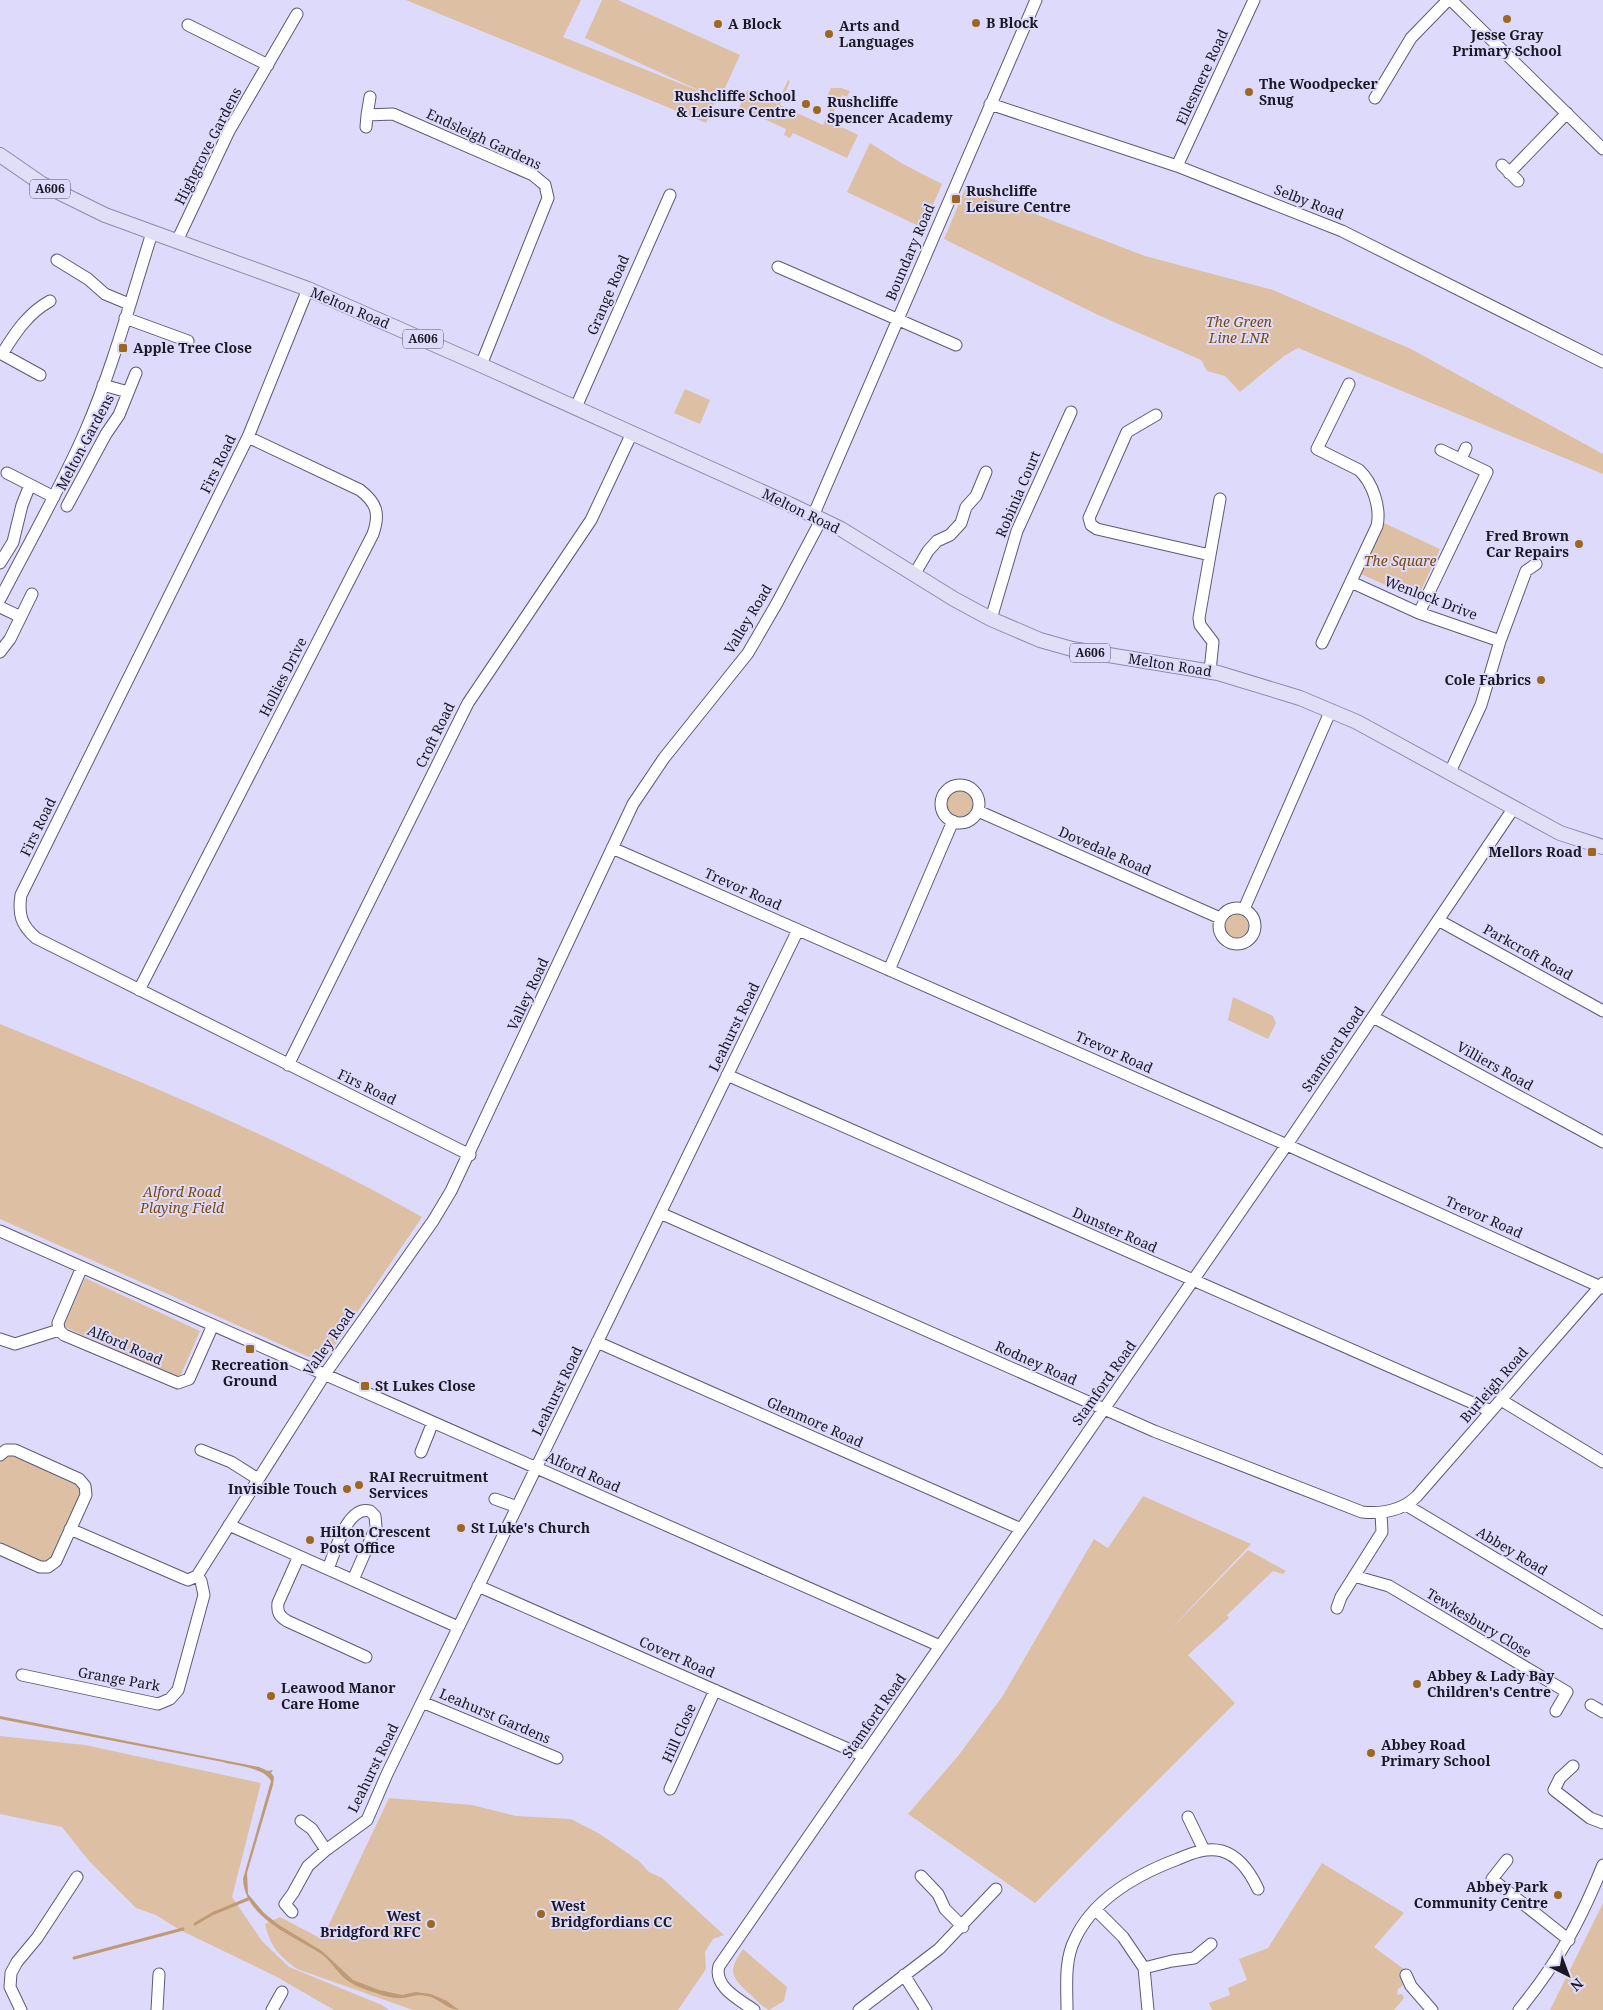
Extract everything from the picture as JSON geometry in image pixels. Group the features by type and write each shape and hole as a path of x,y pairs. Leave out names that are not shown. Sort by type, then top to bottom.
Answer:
{"main road":[{"name":"Melton Road","path":"0,155 28,176 64,197 152,233 308,289 481,364 817,518 841,530 991,619 1040,640 1072,649 1210,671 1254,682 1332,710 1560,833 1603,847"}],"street":[{"name":"Boundary Road","path":"817,518 898,318 1036,0"},
{"name":"Ellesmere Road","path":"1177,166 1254,0"},
{"path":"1375,98 1411,38 1449,0 1603,149"},
{"name":"Highgrove Gardens","path":"177,241 229,131 297,14"},
{"path":"188,25 268,65"},
{"path":"366,127 370,97"},
{"name":"Selby Road","path":"990,104 1177,166 1342,231 1603,362"},
{"name":"Endsleigh Gardens","path":"368,115 393,114 533,175 545,185 548,198 481,364"},
{"path":"1510,173 1567,114"},
{"name":"Grange Road","path":"576,407 670,195"},
{"name":"Melton Gardens","path":"0,598 54,497 86,431 104,385 152,233"},
{"path":"57,260 88,279 105,294 129,304"},
{"path":"778,267 956,345"},
{"name":"Firs Road","path":"308,289 248,436 22,895 20,913 23,924 36,938 470,1155"},
{"path":"32,297 39,307"},
{"path":"40,375 1,353 17,330 39,307 50,301"},
{"path":"125,318 188,341"},
{"name":"Melton Gardens","path":"67,506 106,434 119,416 136,373"},
{"path":"1322,643 1377,526 1378,511 1364,475 1359,470 1317,449 1349,384"},
{"name":"Melton Gardens","path":"104,385 128,392"},
{"name":"Robinia Court","path":"991,619 1017,530 1071,412"},
{"path":"1156,415 1126,432 1089,518 1091,525 1097,529 1210,555"},
{"name":"Croft Road","path":"288,1065 468,703 591,520 632,433"},
{"name":"Hollies Drive","path":"139,990 373,534 377,521 372,500 360,490 248,436"},
{"path":"1461,460 1466,448"},
{"path":"1419,613 1487,472 1441,450"},
{"path":"914,575 928,551 937,541 950,535 961,523 966,507 976,496 987,472"},
{"name":"Melton Gardens","path":"7,474 54,497"},
{"path":"0,563 13,542 22,505 30,485"},
{"path":"1210,671 1214,646 1200,625 1199,618 1220,499"},
{"name":"Valley Road","path":"197,1576 324,1374 433,1221 451,1191 470,1155 633,804 664,758 748,653 777,603 817,518"},
{"path":"1450,772 1481,705 1514,590 1526,571 1536,564"},
{"name":"Wenlock Drive","path":"1351,582 1419,613 1500,641"},
{"path":"0,652 10,639 32,594"},
{"path":"0,607 21,617"},
{"path":"1244,908 1332,710"},
{"path":"962,785 973,789 979,799 978,811 975,816 965,822 954,821 948,818 942,808 943,796 950,788 962,785"},
{"name":"Stamford Road","path":"754,2010 728,1991 720,1982 719,1966 1287,1144 1513,809"},
{"name":"Dovedale Road","path":"978,811 1220,918"},
{"path":"889,970 954,821"},
{"name":"Trevor Road","path":"612,848 1287,1144 1602,1285"},
{"path":"1244,908 1255,921 1254,932 1246,941 1235,944 1225,939 1219,929 1220,918 1228,910 1244,908"},
{"name":"Parkcroft Road","path":"1438,920 1603,1012"},
{"name":"Leahurst Road","path":"292,1912 285,1904 294,1893 308,1866 326,1850 367,1820 387,1774 458,1627 798,930"},
{"name":"Villiers Road","path":"1373,1017 1603,1142"},
{"name":"Dunster Road","path":"727,1075 1491,1412"},
{"name":"Rodney Road","path":"660,1213 1154,1431 1362,1512 1381,1512 1406,1505"},
{"name":"Alford Road","path":"0,1231 940,1646"},
{"path":"0,1339 15,1344 59,1330 58,1323 82,1267"},
{"name":"Burleigh Road","path":"1406,1505 1417,1496 1602,1285"},
{"name":"Alford Road","path":"59,1330 64,1335 178,1383 189,1379 213,1325"},
{"name":"Glenmore Road","path":"597,1342 1021,1529"},
{"path":"1501,1400 1603,1462"},
{"path":"420,1452 433,1422"},
{"path":"0,1455 6,1450 15,1450 79,1479 85,1486 86,1495 56,1561 48,1567 40,1566 0,1549"},
{"path":"201,1450 231,1462 258,1479"},
{"path":"495,1499 517,1507"},
{"name":"Abbey Road","path":"1406,1505 1603,1622"},
{"path":"328,1569 352,1516 360,1511 370,1511 375,1516 376,1527 353,1580"},
{"path":"1337,1608 1354,1576 1382,1532 1381,1512"},
{"path":"229,1525 458,1627"},
{"path":"70,1529 183,1578 193,1579 197,1576"},
{"path":"299,1556 278,1603 280,1616 287,1621 366,1657"},
{"name":"Grange Park","path":"22,1675 158,1704 170,1699 178,1690 204,1596 202,1581 197,1576"},
{"name":"Tewkesbury Close","path":"1354,1576 1389,1586 1567,1692 1556,1711"},
{"name":"Covert Road","path":"478,1586 864,1756"},
{"name":"Hill Close","path":"670,1789 715,1690"},
{"name":"Leahurst Gardens","path":"422,1702 557,1758"},
{"path":"1591,1705 1603,1712"},
{"path":"1573,1766 1560,1778 1554,1790 1590,1818 1603,1823"},
{"path":"1188,1817 1204,1850"},
{"path":"301,1821 316,1826 326,1850"},
{"path":"1067,2010 1066,1972 1074,1940 1082,1926 1096,1910 1120,1888 1149,1870 1204,1850 1222,1851 1240,1861 1258,1888"},
{"path":"1507,1860 1492,1879 1569,1940"},
{"path":"1519,2010 1569,1940 1591,1896 1603,1865"},
{"path":"921,1876 938,1894 946,1909 963,1927"},
{"path":"20,2010 10,1986 11,1973 17,1962 37,1938 77,1877"},
{"path":"859,2010 939,1950 963,1927 996,1889"},
{"path":"1096,1910 1123,1937 1144,1968 1148,2010"},
{"path":"1144,1968 1194,1958 1211,1944"},
{"path":"157,2010 160,1974"},
{"path":"904,1975 926,2010"},
{"path":"1399,1991 1409,1981 1432,2010"},
{"path":"272,2010 282,1992"}],"green space":[{"path":"406,0 581,0 563,37 707,94 585,38 602,0 618,0 740,55 720,99 717,98 706,123"},
{"path":"788,80 790,81 780,105 823,125 835,98 828,94 831,88 841,88 850,91 847,97 842,95 829,121 858,135 847,158 793,133 790,138 784,135 786,129 745,110 741,117 736,115 747,90 777,104"},
{"path":"870,143 903,164 942,184 923,228 847,192"},
{"name":"The Green Line LNR","path":"965,189 1145,256 1273,290 1411,349 1603,454 1603,474 1298,348 1284,356 1240,392 1225,376 1207,371 1201,360 1098,315 944,239"},
{"path":"685,389 710,400 700,424 674,413"},
{"name":"The Square","path":"1384,523 1440,549 1417,599 1361,574"},
{"path":"960,790 970,794 974,804 970,814 960,818 950,814 946,804 950,794"},
{"path":"1237,912 1246,916 1250,925 1246,934 1237,938 1228,934 1224,925 1228,916"},
{"path":"1233,997 1273,1016 1276,1023 1268,1039 1228,1020"},
{"name":"Alford Road Playing Field","path":"0,1024 161,1091 267,1138 371,1189 422,1217 326,1358 319,1361 313,1359 0,1219"},
{"path":"85,1278 200,1331 179,1379 63,1326"},
{"path":"6,1450 85,1486 48,1567 0,1549 0,1455"},
{"path":"1143,1496 1251,1544 1167,1633 1248,1550 1286,1571 1283,1574 1273,1571 1227,1615 1229,1618 1188,1655 1235,1703 1035,1903 908,1814 958,1756 1002,1697 1094,1539 1108,1548"},
{"path":"0,1736 85,1745 261,1783 232,1897 262,1941 289,1967 382,2005 389,2010 334,2010 277,1977 180,1930 156,1915 136,1908 89,1861 62,1827 0,1814"},
{"path":"389,1798 472,1805 516,1816 571,1819 600,1834 639,1861 649,1872 662,1878 724,1935 713,1939 705,1952 706,1969 678,2010 413,2010 297,1969 276,1950 265,1924 280,1917 322,1939"},
{"path":"1322,1863 1404,1913 1374,1947 1409,1973 1405,1984 1398,1989 1397,1995 1402,1994 1404,1998 1394,2010 1212,2010 1209,2003 1230,1995 1228,1988 1247,1980 1239,1959 1268,1948"},
{"path":"1603,1903 1603,2010 1550,2010"},
{"path":"743,1949 787,1987 784,2001 769,2010 759,2003 735,1979 733,1969"}],"shaded area":[{"path":"0,1716 259,1767 268,1771 273,1770 271,1773 274,1777 273,1785 247,1873 248,1894 264,1913 279,1925 322,1951 353,1980 379,1990 402,1995 415,1992 431,1994 447,2001 459,2010 452,2009 431,1997 419,1995 393,1998 356,1986 344,1978 323,1955 284,1932 261,1915 246,1893 243,1879 271,1781 267,1776 256,1770 223,1762 0,1719"}],"waterway":[{"path":"195,1924 212,1914 248,1899"},
{"path":"74,1958 183,1929"}],"place":[{"name":"Jesse Gray Primary School","path":"1507,19"},
{"name":"B Block","path":"976,23"},
{"name":"A Block","path":"718,24"},
{"name":"Arts and Languages","path":"829,34"},
{"name":"The Woodpecker Snug","path":"1249,92"},
{"name":"Rushcliffe School & Leisure Centre","path":"806,104"},
{"name":"Rushcliffe Spencer Academy","path":"817,110"},
{"name":"Rushcliffe Leisure Centre","path":"956,199"},
{"name":"Apple Tree Close","path":"123,348"},
{"name":"Fred Brown Car Repairs","path":"1579,544"},
{"name":"Cole Fabrics","path":"1541,680"},
{"name":"Mellors Road","path":"1592,852"},
{"name":"Recreation Ground","path":"250,1349"},
{"name":"St Lukes Close","path":"365,1386"},
{"name":"RAI Recruitment Services","path":"359,1485"},
{"name":"Invisible Touch","path":"347,1489"},
{"name":"St Luke's Church","path":"461,1528"},
{"name":"Hilton Crescent Post Office","path":"310,1540"},
{"name":"Abbey & Lady Bay Children's Centre","path":"1417,1684"},
{"name":"Leawood Manor Care Home","path":"271,1696"},
{"name":"Abbey Road Primary School","path":"1371,1753"},
{"name":"Abbey Park Community Centre","path":"1558,1895"},
{"name":"West Bridgfordians CC","path":"541,1914"},
{"name":"West Bridgford RFC","path":"431,1924"}]}
